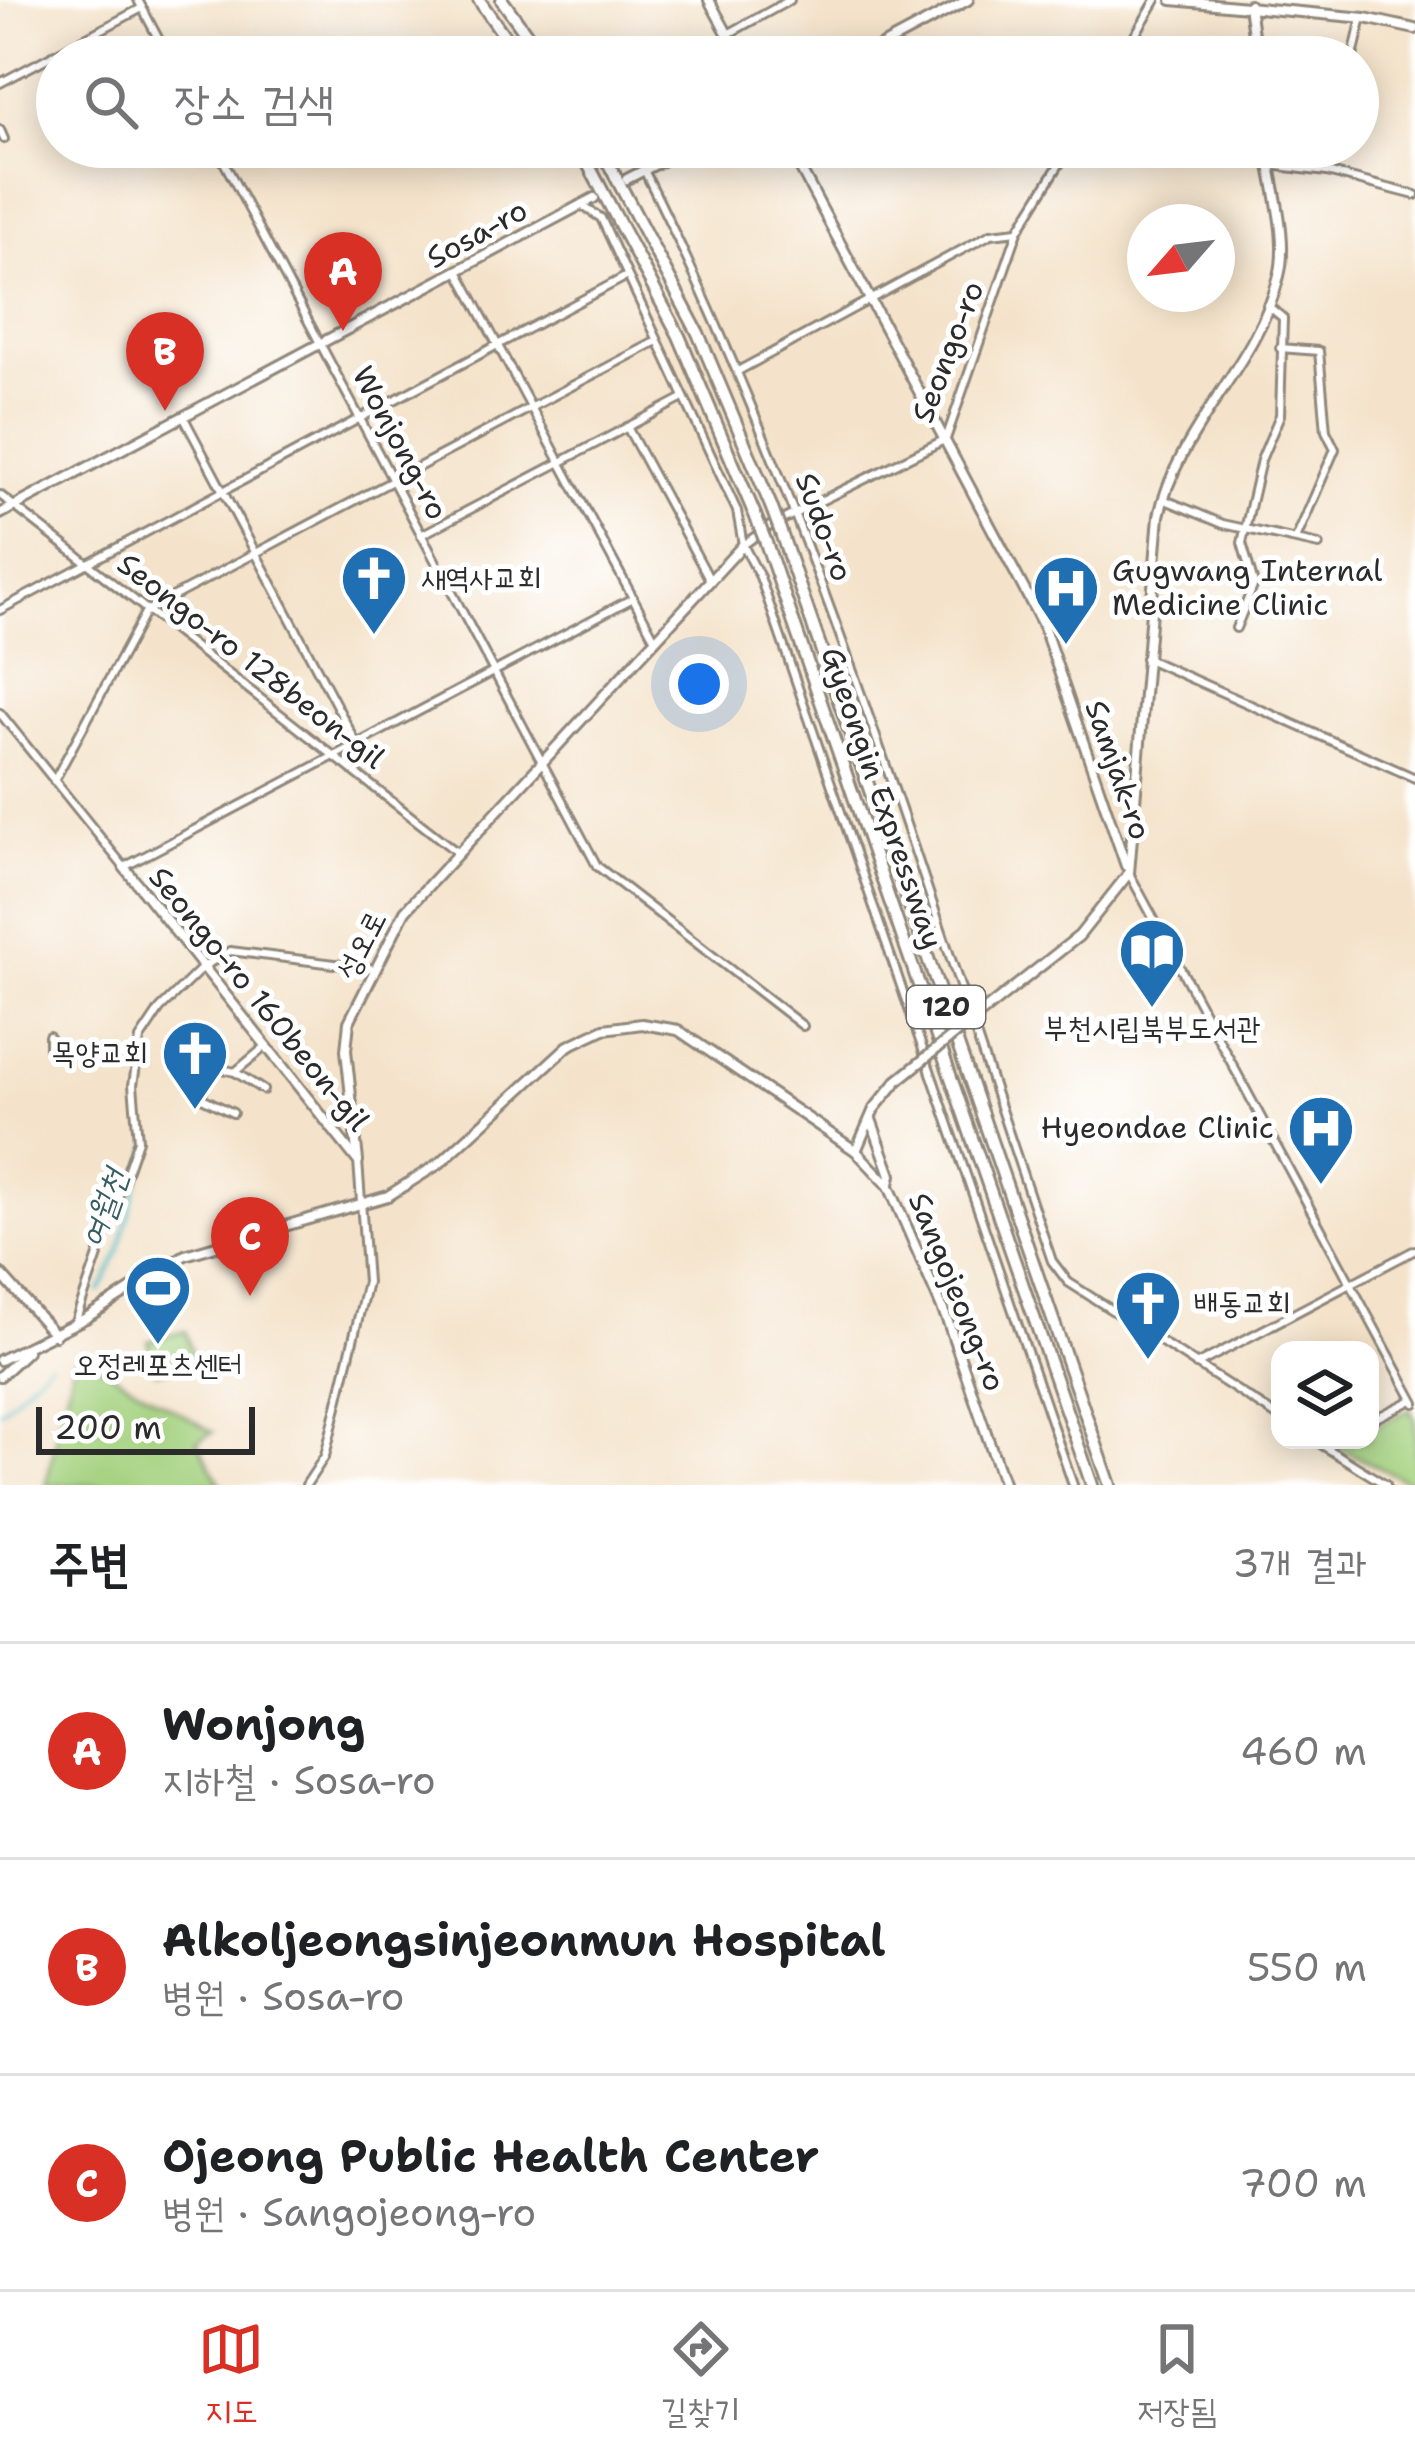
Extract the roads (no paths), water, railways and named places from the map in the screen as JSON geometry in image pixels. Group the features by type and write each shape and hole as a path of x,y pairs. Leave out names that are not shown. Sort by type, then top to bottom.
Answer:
{"highway":[{"path":"479,0 504,36"},
{"path":"502,0 528,36"},
{"name":"Gyeongin Expressway","path":"590,168 679,336 765,540 1091,1485"},
{"name":"Gyeongin Expressway","path":"611,168 698,333 771,506 1110,1485"}],"street":[{"path":"709,0 728,34 790,0"},
{"path":"900,36 968,0"},
{"path":"1135,36 1156,0"},
{"path":"1172,0 1362,17 1415,29"},
{"path":"83,36 140,4 157,36"},
{"path":"1249,5 1253,36"},
{"path":"1358,36 1362,17"},
{"path":"0,83 36,63"},
{"name":"Wonjong-ro","path":"226,168 597,866 803,1026"},
{"path":"628,179 648,168"},
{"name":"Samjak-ro","path":"800,168 1042,625 1129,873 1414,1400"},
{"name":"Seongo-ro","path":"743,545 795,513 946,439 1018,231 1057,168"},
{"path":"856,1150 871,1117 897,1081 1079,936 1129,873 1163,499 1187,447 1246,357 1268,305 1281,258 1270,168"},
{"path":"1294,168 1415,195"},
{"path":"1327,172 1328,168"},
{"name":"Sudo-ro","path":"644,170 738,370 795,513 1052,1261 1068,1282 1271,1412"},
{"name":"Sosa-ro","path":"0,514 594,198"},
{"path":"581,205 601,218 736,511 743,545 760,577 1073,1485"},
{"path":"738,370 992,235 1018,231"},
{"path":"458,271 655,639"},
{"path":"0,610 627,276"},
{"path":"1235,628 1254,584 1242,550 1246,530 1261,460 1280,416 1283,318 1268,305"},
{"path":"54,781 146,610 657,341"},
{"path":"1280,348 1319,351 1326,431 1335,449 1297,539"},
{"path":"421,535 683,398"},
{"path":"184,418 357,744"},
{"path":"627,427 710,580"},
{"name":"Seongo-ro 128beon-gil","path":"0,495 458,854"},
{"path":"1163,499 1246,530 1319,545"},
{"name":"성오로","path":"306,1485 325,1456 367,1282 346,1050 349,1022 405,911 743,545"},
{"path":"0,712 124,867 633,598"},
{"path":"1145,658 1415,778"},
{"name":"Seongo-ro 160beon-gil","path":"124,867 358,1161"},
{"path":"73,1325 138,1140 133,1085 140,1039 160,1009 202,967 230,951 376,970"},
{"name":"Sangojeong-ro","path":"28,1350 184,1255 362,1207 440,1163 568,1046 622,1024 678,1030 856,1150 889,1186 948,1322 1004,1485"},
{"path":"49,1036 49,1048 137,1058"},
{"path":"235,1072 266,1046"},
{"path":"183,1060 235,1072 262,1090"},
{"path":"214,1067 200,1097 233,1113"},
{"path":"871,1117 891,1175 889,1186"},
{"path":"1196,1365 1415,1250"},
{"path":"0,1273 55,1335"},
{"path":"0,1360 28,1350"},
{"path":"0,1376 28,1350"},
{"path":"1379,1417 1414,1400"},
{"path":"1328,1449 1386,1485"}],"waterway":[{"name":"여월천","path":"99,1292 118,1254 151,1138"},
{"name":"여월천","path":"0,1412 50,1362"}],"place":[{"name":"Wonjong","path":"343,331"},
{"name":"Alkoljeongsinjeonmun Hospital","path":"165,411"},
{"name":"새역사교회","path":"374,637"},
{"name":"Gugwang Internal Medicine Clinic","path":"1066,647"},
{"name":"부천시립북부도서관","path":"1152,1010"},
{"name":"목양교회","path":"195,1112"},
{"name":"Hyeondae Clinic","path":"1321,1187"},
{"name":"Ojeong Public Health Center","path":"250,1296"},
{"name":"오정레포츠센터","path":"158,1347"},
{"name":"배동교회","path":"1148,1362"}]}
